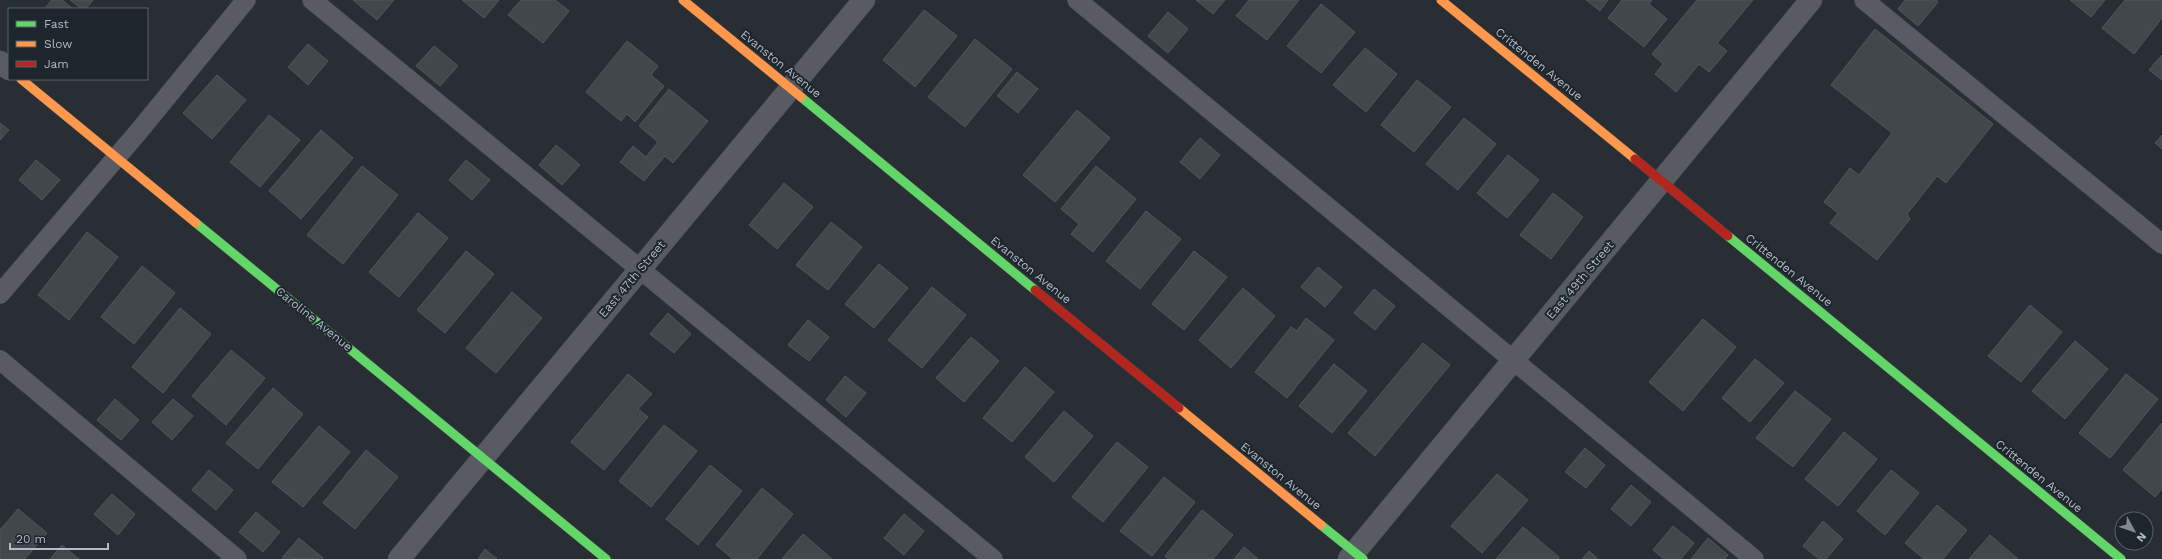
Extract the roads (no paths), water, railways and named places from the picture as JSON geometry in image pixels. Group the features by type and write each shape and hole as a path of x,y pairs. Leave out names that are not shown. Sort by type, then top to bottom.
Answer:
{"street":[{"name":"Evanston Avenue","path":"683,0 1356,557"},
{"name":"East 47th Street","path":"399,559 864,0"},
{"name":"Crittenden Avenue","path":"1441,0 2121,559"},
{"name":"East 49th Street","path":"1356,557 1514,360 1811,0"},
{"path":"0,62 8,68"},
{"name":"Caroline Avenue","path":"22,80 606,559"}],"lane":[{"path":"0,294 246,0"},
{"path":"312,0 641,268 994,559"},
{"path":"1077,0 1754,559"},
{"path":"1864,0 2162,244"},
{"path":"0,360 237,559"}]}
